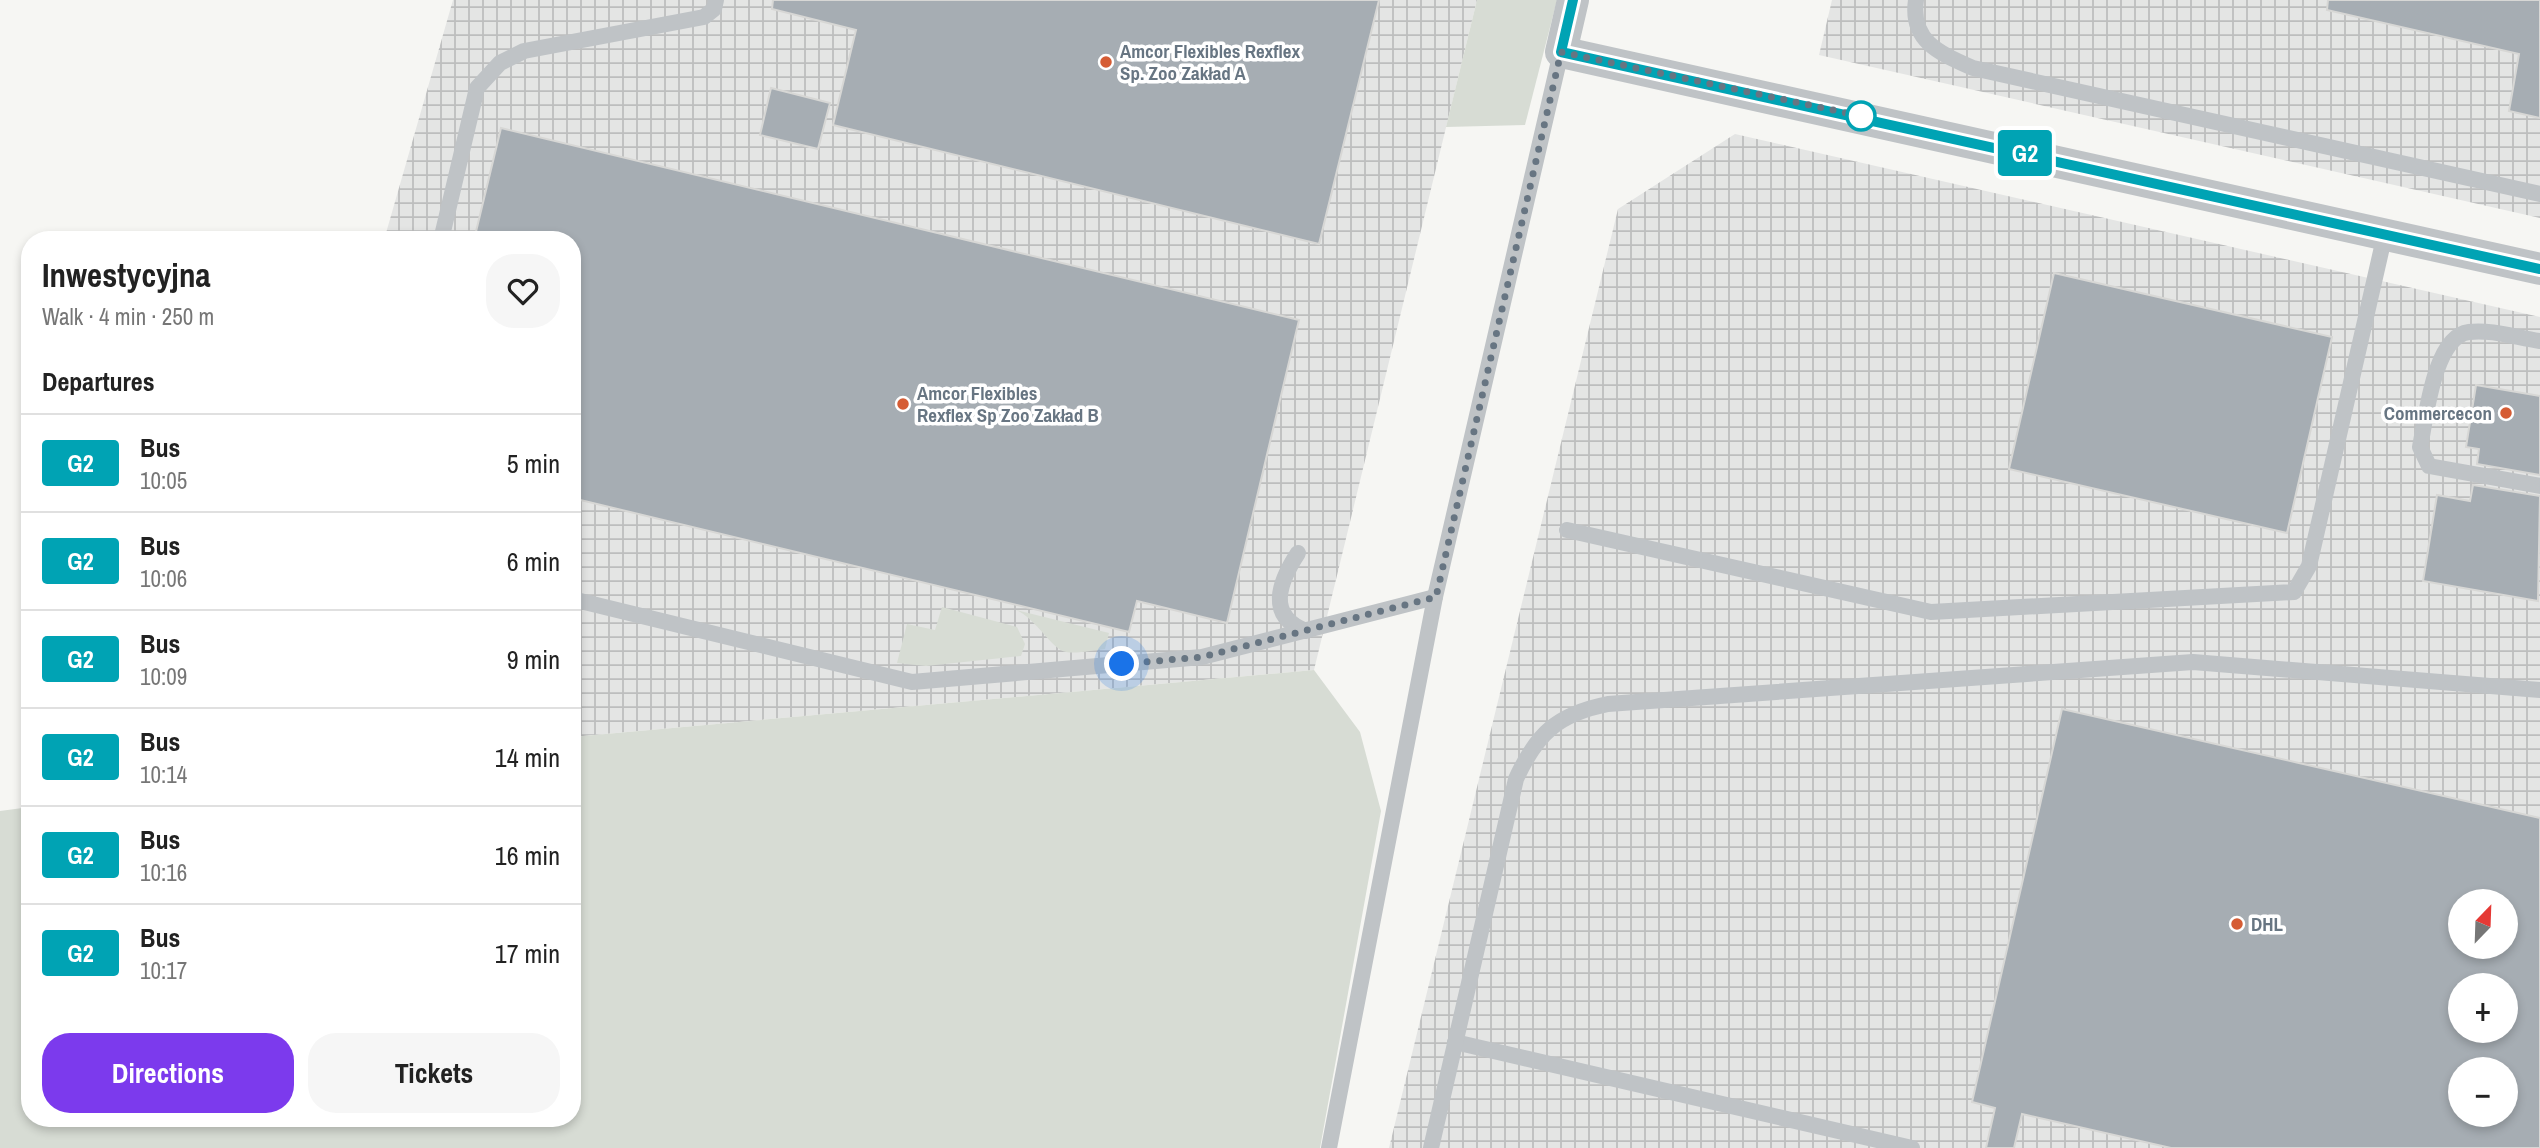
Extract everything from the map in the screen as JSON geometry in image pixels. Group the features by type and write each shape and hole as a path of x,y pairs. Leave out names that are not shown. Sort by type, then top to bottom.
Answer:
{"street":[{"path":"1573,0 1561,52 2540,269"}],"lane":[{"path":"443,231 477,88 500,62 524,51 704,17 714,9 716,0"},
{"path":"1916,0 1915,24 1922,37 1937,50 1973,68 2540,194"},
{"path":"1329,1148 1436,597 1561,52"},
{"path":"1567,530 1931,612 2294,592 2309,566 2385,233"},
{"path":"2540,341 2473,331 2461,333 2447,347 2439,363 2420,447 2430,466 2540,486"},
{"path":"1298,554 1284,583 1279,606 1287,621 1306,631"},
{"path":"581,601 912,682 1202,657 1436,597"},
{"path":"1435,1147 1455,1042 1516,779 1528,753 1550,727 1578,710 1608,704 2193,662 2540,691"},
{"path":"1455,1042 1912,1148"}],"shaded area":[{"path":"453,0 1477,0 1314,670 581,736 581,231 387,231"},
{"path":"1477,0 1557,0 1525,125 1446,127"},
{"path":"1832,0 2540,0 2540,218 1819,55"},
{"path":"1735,134 2540,317 2540,1148 1389,1148 1618,209"},
{"path":"942,607 1017,627 1025,644 1021,656 926,666 897,663 907,624 935,630"},
{"path":"1016,610 1109,633 1105,649 1075,653 1061,650"},
{"path":"1314,670 1360,732 1381,811 1320,1148 0,1148 0,811 21,808 21,1127 581,1127 581,736"}],"building":[{"name":"Amcor Flexibles Rexflex Sp. Zoo Zakład A","path":"773,0 1379,0 1319,244 833,125 856,30 772,9"},
{"path":"2328,0 2540,0 2540,118 2509,111 2519,54 2327,10"},
{"path":"771,88 830,103 818,149 760,135"},
{"name":"Amcor Flexibles Rexflex Sp Zoo Zakład B","path":"501,128 1299,320 1227,623 1137,601 1129,632 581,500 581,231 476,231"},
{"path":"2054,273 2332,337 2287,533 2009,469"},
{"name":"Commercecon","path":"2476,385 2540,396 2540,475 2477,464 2479,449 2466,447"},
{"path":"2473,485 2540,496 2538,601 2423,581 2437,495 2470,501"},
{"name":"DHL","path":"2062,709 2540,818 2540,1148 2171,1148 2022,1114 2014,1148 1986,1148 1995,1108 1972,1102"}],"bus line":[{"name":"G2","path":"1573,0 1561,52 1887,122 2540,269"}],"place":[{"name":"Amcor Flexibles Rexflex Sp. Zoo Zakład A","path":"1106,62"},
{"name":"Amcor Flexibles Rexflex Sp Zoo Zakład B","path":"903,404"},
{"name":"Commercecon","path":"2506,413"},
{"name":"DHL","path":"2237,924"}],"route":[{"path":"1122,664 1202,657 1436,597 1561,52 1861,116"}]}
